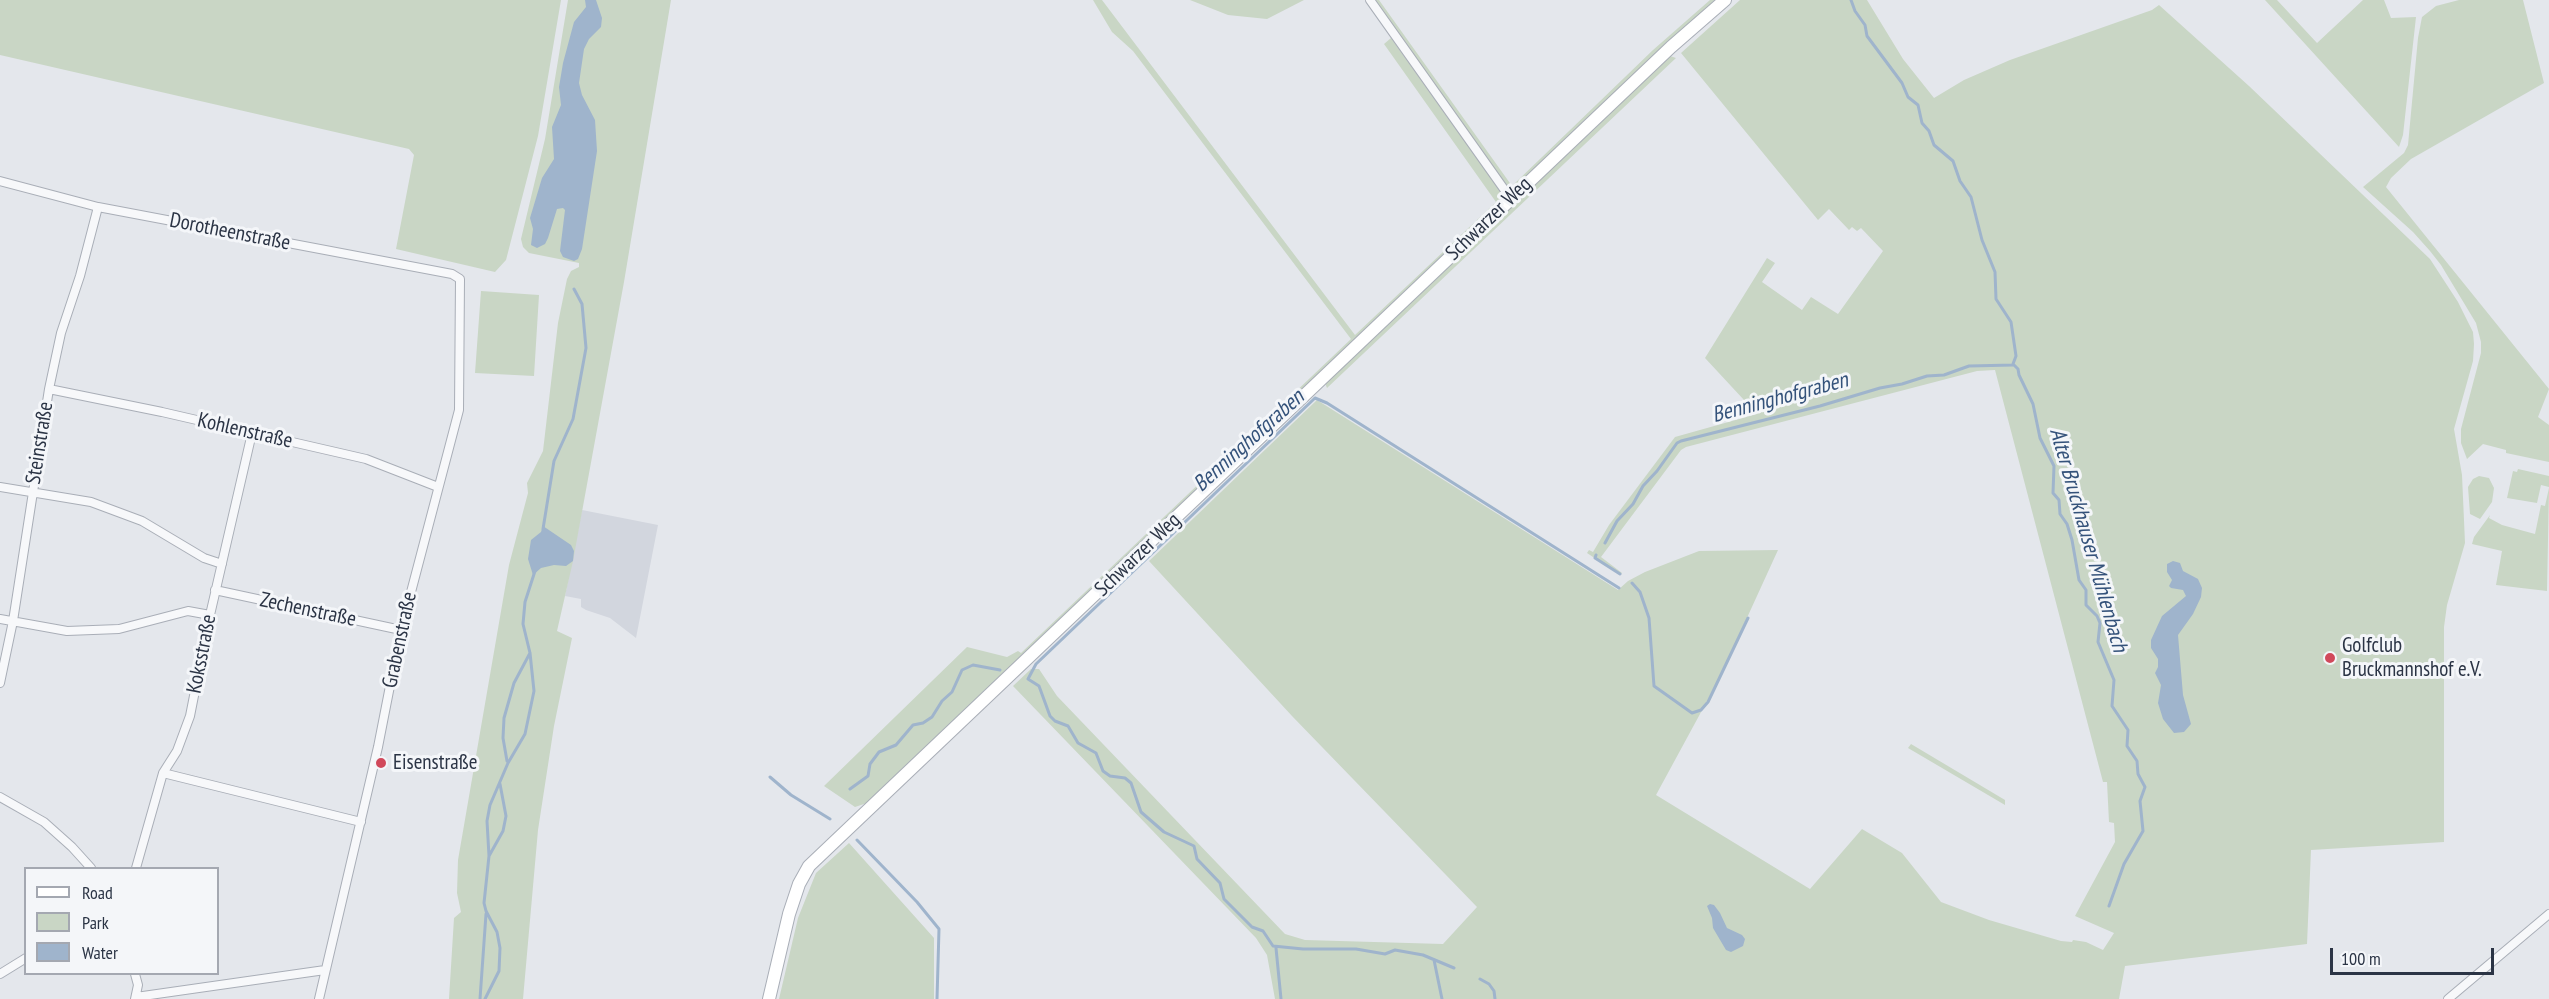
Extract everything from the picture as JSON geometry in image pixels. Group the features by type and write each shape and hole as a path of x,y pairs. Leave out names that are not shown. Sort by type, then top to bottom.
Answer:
{"street":[{"path":"1370,0 1511,199"},
{"name":"Schwarzer Weg","path":"769,999 789,915 799,884 809,866 1671,47 1725,0"},
{"name":"Dorotheenstraße","path":"0,181 98,207 452,274 460,279"},
{"name":"Steinstraße","path":"0,683 13,621 49,389 62,333 98,207"},
{"name":"Grabenstraße","path":"319,999 361,822 401,630 459,410 460,279"},
{"name":"Kohlenstraße","path":"49,389 162,412 366,459 438,487"},
{"name":"Koksstraße","path":"136,867 163,773 177,751 190,716 215,590 252,433"},
{"path":"0,487 91,502 142,521 204,558 222,564"},
{"name":"Zechenstraße","path":"215,590 401,630"},
{"path":"0,619 67,631 119,629 188,611 210,615"},
{"path":"163,773 361,822"},
{"path":"0,798 14,803 44,822 90,867"},
{"path":"2448,999 2549,914"},
{"path":"0,974 24,959"},
{"path":"135,975 138,986 135,998 325,970"}],"shaded area":[{"path":"582,510 658,525 636,638 610,618 581,607 581,599 565,596"}],"green space":[{"path":"0,0 561,0 538,136 506,260 495,272 396,249 414,155 409,149 0,55"},
{"path":"568,0 671,0 624,282 573,561 557,631 572,638 554,726 538,830 523,999 449,999 454,918 461,912 457,893 458,860 509,565 528,493 527,483 543,451 558,323 567,279 571,271 579,267 579,263 529,253 523,247 521,239 545,139"},
{"path":"1093,0 1102,0 1355,335 1496,202 1384,44 1391,38 1503,195 1504,200 873,801 855,807 824,786 967,647 1007,657 1018,651 1021,653 1351,339 1133,51 1112,32"},
{"path":"1190,0 1304,0 1267,19 1228,15"},
{"path":"1373,0 1379,0 1512,186 1653,50 1710,0 1718,0 1514,188 1505,185"},
{"path":"1740,0 1867,0 1903,59 1934,98 1964,80 2010,60 2152,10 2159,5 2249,86 2430,259 2458,302 2473,332 2474,344 2473,361 2454,429 2462,475 2465,543 2447,605 2444,627 2444,842 2311,850 2307,944 2125,966 2119,999 1275,999 1267,955 1256,938 1013,686 1031,669 1039,669 1057,696 1285,934 1305,940 1443,944 1477,907 1292,716 1149,561 1317,400 1618,590 1628,581 1645,572 1699,551 1778,550 1719,679 1656,795 1810,889 1862,829 1902,853 1941,902 1989,920 2061,941 2086,942 2103,950 2114,933 2075,916 2115,842 2114,823 2109,822 2107,782 2103,782 1995,370 1977,371 1686,447 1681,450 1601,557 1622,573 1620,575 1587,553 1589,550 1593,552 1609,525 1675,437 1757,414 1705,358 1767,258 1775,263 1762,282 1802,310 1811,297 1838,314 1883,251 1861,228 1857,231 1852,227 1849,230 1829,209 1818,220 1681,53"},
{"path":"2265,0 2277,0 2317,43 2363,0 2384,0 2391,18 2416,17 2403,135 2399,147"},
{"path":"2459,0 2523,0 2544,83 2411,159 2391,178 2386,187 2549,389 2538,417 2549,425 2549,462 2506,453 2506,450 2483,444 2467,459 2461,443 2461,429 2481,353 2481,342 2476,323 2430,251 2413,232 2363,187 2404,153 2408,145 2422,17 2436,6"},
{"path":"1670,56 1676,58 1327,388 1325,383"},
{"path":"481,291 539,295 534,376 475,373"},
{"path":"2518,469 2549,476 2549,487 2541,485 2537,503 2507,498 2513,471 2517,472"},
{"path":"2479,476 2489,478 2494,488 2492,502 2480,519 2470,514 2468,487 2473,479"},
{"path":"2549,488 2547,591 2496,585 2502,551 2472,544 2474,537 2490,515 2489,518 2502,525 2535,534 2541,505 2545,506"},
{"path":"1911,744 2005,800 2005,805 1908,748"},
{"path":"849,843 934,938 934,999 779,999 798,918 816,873"}],"water":[{"path":"585,0 596,0 602,18 601,27 589,39 584,49 579,83 582,95 595,120 597,151 582,249 578,259 574,261 563,257 560,251 565,210 563,208 557,209 545,244 537,248 531,245 533,229 530,218 542,178 554,159 552,127 561,105 559,87 563,63 574,22 586,7"},
{"path":"543,526 571,545 574,551 573,561 566,566 554,565 541,568 533,575 528,559 531,540 541,532"},
{"path":"2173,561 2180,563 2183,571 2198,579 2202,588 2201,597 2193,614 2178,635 2183,695 2191,724 2184,732 2174,733 2163,719 2158,703 2161,685 2155,673 2158,659 2151,648 2151,640 2162,616 2186,596 2183,590 2169,586 2172,580 2167,572 2167,564"},
{"path":"1714,905 1720,913 1727,928 1742,935 1745,939 1743,946 1731,952 1726,950 1713,928 1707,906"}],"waterway":[{"name":"Alter Bruckhauser Mühlenbach","path":"1851,0 1855,11 1865,25 1867,36 1902,83 1908,97 1918,105 1922,123 1929,131 1934,145 1953,161 1960,181 1971,197 1982,240 1995,272 1996,299 2011,322 2016,356 2013,364 2018,369 2033,404 2040,438 2054,466 2053,493 2059,500 2060,514 2067,524 2072,540 2079,580 2086,590 2086,605 2097,616 2100,623 2098,642 2114,680 2112,706 2128,730 2127,746 2137,761 2138,774 2145,787 2140,801 2143,831 2124,864 2109,906"},
{"path":"543,529 554,461 573,419 586,348 582,304 574,289"},
{"name":"Benninghofgraben","path":"1605,543 1617,521 1633,504 1643,486 1681,441 1927,376 1944,375 1969,366 2013,365"},
{"name":"Benninghofgraben","path":"1454,968 1423,955 1395,950 1385,954 1356,949 1303,949 1273,946 1263,931 1252,927 1224,899 1220,883 1197,859 1194,846 1164,832 1141,812 1131,783 1125,778 1110,776 1103,771 1096,753 1078,743 1068,726 1055,721 1050,716 1039,686 1028,679 1036,664 1315,398 1327,403 1619,588"},
{"name":"Benninghofgraben","path":"1596,555 1595,558 1620,574"},
{"path":"489,856 487,821 490,805 508,763 525,734 534,691 530,653 523,624 525,602 535,571"},
{"name":"Benninghofgraben","path":"1632,583 1640,592 1649,618 1654,686 1692,713 1701,710 1708,702 1748,618"},
{"path":"507,761 503,738 504,718 514,683 530,653"},
{"path":"850,789 868,776 870,764 879,752 896,745 913,725 923,723 932,717 942,701 952,692 962,670 973,665 1000,670"},
{"path":"770,777 791,795 830,819"},
{"path":"485,999 499,971 500,948 497,932 484,903 489,856 503,831 506,816 500,784"},
{"path":"857,840 917,902 939,929 937,999"},
{"path":"480,999 486,914"},
{"path":"1276,948 1281,999"},
{"path":"1434,960 1442,999"},
{"path":"1480,979 1489,984 1494,991 1495,999"}],"place":[{"name":"Golfclub Bruckmannshof e.V.","path":"2330,658"},
{"name":"Eisenstraße","path":"381,763"}]}
